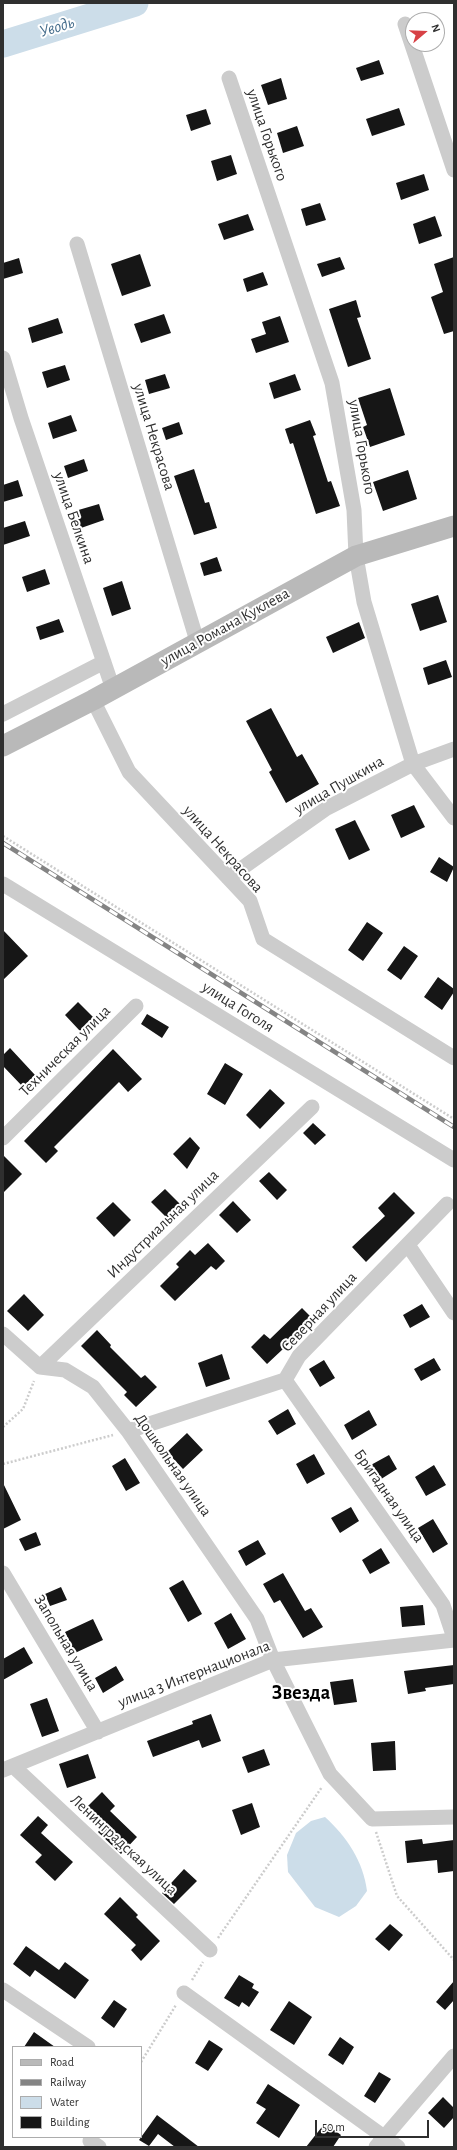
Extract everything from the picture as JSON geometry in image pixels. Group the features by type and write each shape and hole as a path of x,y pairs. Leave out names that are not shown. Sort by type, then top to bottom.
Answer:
{"street":[{"path":"414,52 454,170"},
{"name":"улица Горького","path":"228,78 332,383 354,510 356,556 364,602 413,764 454,818"},
{"name":"улица Некрасова","path":"77,244 197,642"},
{"name":"улица Белкина","path":"3,358 21,418 113,689"},
{"name":"улица Романа Куклева","path":"3,746 93,700 356,556 454,526"},
{"path":"3,714 104,662"},
{"name":"улица Некрасова","path":"93,700 129,772 250,901 263,939 454,1058"},
{"name":"улица Пушкина","path":"228,878 327,808 413,764 454,749"},
{"name":"улица Гоголя","path":"3,884 454,1160"},
{"name":"Техническая улица","path":"3,1138 136,1006"},
{"name":"Индустриальная улица","path":"40,1367 312,1107"},
{"name":"Северная улица","path":"285,1380 299,1356 447,1204"},
{"path":"408,1245 454,1313"},
{"path":"3,1334 40,1367"},
{"name":"Дошкольная улица","path":"40,1367 65,1370 93,1387 128,1431 257,1618 273,1660 330,1774 372,1818"},
{"path":"128,1431 285,1380"},
{"name":"Бригадная улица","path":"285,1380 443,1605 454,1639"},
{"name":"Запольная улица","path":"3,1573 98,1732"},
{"name":"улица 3 Интернационала","path":"8,1768 273,1660 454,1639"},
{"name":"Ленинградская улица","path":"8,1768 210,1950"},
{"path":"372,1818 454,1817"},
{"path":"3,1990 87,2046"},
{"path":"184,1993 380,2142 398,2147"},
{"path":"380,2142 454,2056"}],"path":[{"path":"3,836 454,1119"},
{"path":"3,1427 23,1409 40,1367"},
{"path":"3,1464 128,1431"},
{"path":"142,2060 210,1950 330,1774"},
{"path":"372,1818 397,1896 454,1960"}],"water":[{"path":"325,1817 347,1841 353,1850 362,1870 367,1891 356,1906 339,1917 315,1907 288,1872 287,1855 296,1833 311,1821"}],"building":[{"path":"379,60 384,74 361,81 356,68"},
{"path":"281,78 287,99 268,105 261,85"},
{"path":"399,108 405,125 372,136 366,119"},
{"path":"206,109 211,124 191,131 186,115"},
{"path":"297,126 304,146 283,153 277,133"},
{"path":"231,155 237,174 217,181 211,161"},
{"path":"424,174 429,190 401,200 396,183"},
{"path":"320,203 326,220 306,226 301,209"},
{"path":"248,214 254,230 224,240 218,224"},
{"path":"435,216 442,236 419,244 413,224"},
{"path":"140,254 151,286 122,296 111,264"},
{"path":"340,257 345,269 322,277 317,264"},
{"path":"454,257 454,331 444,334 431,297 443,292 434,264"},
{"path":"19,258 23,273 3,279 3,263"},
{"path":"263,272 268,285 247,292 243,279"},
{"path":"356,300 361,317 357,318 371,359 348,367 329,309"},
{"path":"164,314 171,333 141,343 134,324"},
{"path":"280,316 289,342 256,353 251,339 266,334 262,322"},
{"path":"58,318 63,333 32,343 28,328"},
{"path":"65,365 70,380 47,388 42,372"},
{"path":"165,374 170,388 149,394 145,380"},
{"path":"295,374 301,390 274,399 269,383"},
{"path":"390,388 405,435 370,447 363,427 367,425 358,398"},
{"path":"71,415 77,431 53,439 48,423"},
{"path":"310,420 316,435 313,436 328,482 331,481 340,506 316,514 293,443 290,444 285,429"},
{"path":"179,422 183,434 166,440 162,428"},
{"path":"84,459 88,471 68,478 64,466"},
{"path":"194,469 205,503 209,502 217,528 194,535 174,476"},
{"path":"408,470 417,499 383,511 373,482"},
{"path":"18,480 23,496 3,502 3,485"},
{"path":"99,504 104,520 81,528 75,511"},
{"path":"25,521 30,536 3,545 3,528"},
{"path":"217,557 222,571 204,576 200,563"},
{"path":"45,569 50,584 27,592 22,577"},
{"path":"122,581 131,609 112,616 103,588"},
{"path":"438,595 447,622 420,631 411,604"},
{"path":"59,619 64,632 40,640 36,627"},
{"path":"359,622 365,638 333,653 326,637"},
{"path":"446,660 452,677 428,685 423,668"},
{"path":"271,708 297,757 302,754 319,784 286,803 269,772 272,770 246,721"},
{"path":"414,805 425,827 401,838 391,815"},
{"path":"355,820 370,850 349,860 335,829"},
{"path":"439,857 454,867 447,882 430,872"},
{"path":"367,922 383,933 363,961 348,950"},
{"path":"3,930 28,956 3,980"},
{"path":"404,946 418,956 401,980 387,970"},
{"path":"438,977 454,989 454,992 442,1010 424,997"},
{"path":"78,1002 94,1018 80,1031 65,1015"},
{"path":"147,1014 169,1027 162,1038 141,1024"},
{"path":"10,1048 35,1075 23,1087 3,1066 3,1055"},
{"path":"113,1049 142,1079 128,1092 119,1082 54,1147 58,1151 46,1163 24,1141"},
{"path":"225,1063 243,1074 225,1105 207,1094"},
{"path":"270,1089 285,1103 260,1129 246,1115"},
{"path":"313,1123 326,1135 315,1145 303,1133"},
{"path":"190,1137 200,1148 187,1169 173,1154"},
{"path":"3,1155 22,1174 3,1193"},
{"path":"269,1172 287,1190 277,1200 259,1181"},
{"path":"165,1189 183,1207 169,1220 151,1202"},
{"path":"394,1192 415,1213 366,1262 352,1247 385,1216 378,1208"},
{"path":"233,1201 251,1220 237,1233 219,1215"},
{"path":"113,1202 131,1220 114,1237 96,1218"},
{"path":"208,1243 225,1261 216,1270 211,1266 175,1301 160,1286 179,1267 176,1264 190,1250 195,1255"},
{"path":"24,1294 44,1315 28,1331 7,1311"},
{"path":"422,1304 430,1317 410,1328 403,1315"},
{"path":"302,1308 314,1320 267,1364 251,1347 264,1334 270,1339"},
{"path":"97,1330 111,1345 110,1347 141,1378 145,1375 157,1387 136,1407 124,1395 127,1392 81,1346"},
{"path":"222,1354 230,1379 206,1387 198,1363"},
{"path":"434,1358 441,1370 421,1381 414,1369"},
{"path":"324,1360 335,1378 320,1387 309,1369"},
{"path":"288,1409 296,1424 277,1435 268,1421"},
{"path":"369,1410 377,1425 352,1440 344,1425"},
{"path":"187,1433 203,1450 183,1469 167,1452"},
{"path":"314,1454 325,1474 307,1484 296,1464"},
{"path":"389,1455 397,1469 378,1481 369,1466"},
{"path":"125,1458 140,1483 126,1491 112,1466"},
{"path":"434,1465 446,1485 426,1496 415,1477"},
{"path":"3,1483 21,1520 3,1529"},
{"path":"351,1507 359,1521 340,1533 331,1518"},
{"path":"433,1519 448,1544 433,1553 418,1528"},
{"path":"36,1532 41,1545 25,1551 19,1539"},
{"path":"258,1540 266,1554 246,1566 238,1551"},
{"path":"381,1548 390,1563 370,1574 362,1560"},
{"path":"283,1573 305,1611 311,1608 323,1627 303,1638 280,1600 274,1603 263,1584"},
{"path":"183,1580 202,1614 188,1622 169,1588"},
{"path":"61,1587 67,1600 50,1606 45,1594"},
{"path":"423,1605 425,1625 402,1627 400,1607"},
{"path":"231,1613 246,1639 228,1649 214,1623"},
{"path":"93,1619 103,1640 75,1653 65,1632"},
{"path":"24,1647 33,1663 3,1680 3,1659"},
{"path":"454,1665 454,1684 425,1688 426,1691 408,1694 404,1671"},
{"path":"116,1666 124,1680 103,1693 95,1678"},
{"path":"353,1679 357,1702 334,1705 330,1682"},
{"path":"47,1698 59,1731 42,1737 30,1704"},
{"path":"211,1714 221,1741 202,1748 199,1740 153,1757 147,1741 193,1724 192,1721"},
{"path":"395,1741 396,1770 373,1771 371,1743"},
{"path":"264,1749 270,1765 248,1773 242,1757"},
{"path":"88,1754 96,1778 67,1788 59,1764"},
{"path":"102,1792 115,1806 110,1811 137,1837 121,1854 98,1832 103,1826 85,1809"},
{"path":"252,1803 260,1827 241,1835 232,1810"},
{"path":"38,1816 48,1825 41,1833 73,1862 55,1881 35,1862 42,1855 20,1835"},
{"path":"422,1839 423,1844 454,1840 454,1871 438,1873 437,1860 407,1863 405,1841"},
{"path":"184,1869 197,1881 174,1904 162,1893"},
{"path":"120,1897 138,1915 136,1917 160,1941 141,1961 131,1950 136,1945 104,1914"},
{"path":"390,1924 403,1935 389,1951 375,1939"},
{"path":"26,1946 59,1970 65,1962 89,1980 75,1999 35,1970 30,1977 13,1964"},
{"path":"239,1975 254,1984 252,1988 259,1992 249,2007 242,2002 239,2007 224,1998"},
{"path":"454,1981 454,2000 445,2010 436,2002"},
{"path":"114,2000 127,2009 114,2028 101,2018"},
{"path":"289,2001 312,2017 294,2045 270,2030"},
{"path":"34,2032 54,2046 25,2046"},
{"path":"340,2037 354,2047 343,2065 328,2055"},
{"path":"209,2040 223,2049 208,2071 195,2063"},
{"path":"379,2072 391,2079 375,2103 364,2096"},
{"path":"268,2084 300,2105 279,2138 256,2123 266,2109 256,2103"},
{"path":"443,2097 454,2108 454,2117 444,2128 428,2113"},
{"path":"157,2115 199,2147 175,2147 158,2134 149,2146 139,2140 142,2138"},
{"path":"325,2123 341,2135 333,2147 306,2147"}],"waterway":[{"name":"Уводь","path":"3,44 135,3"}],"railway":[{"path":"3,843 454,1127"}],"district":[{"name":"Звезда","path":"301,1693"}]}
